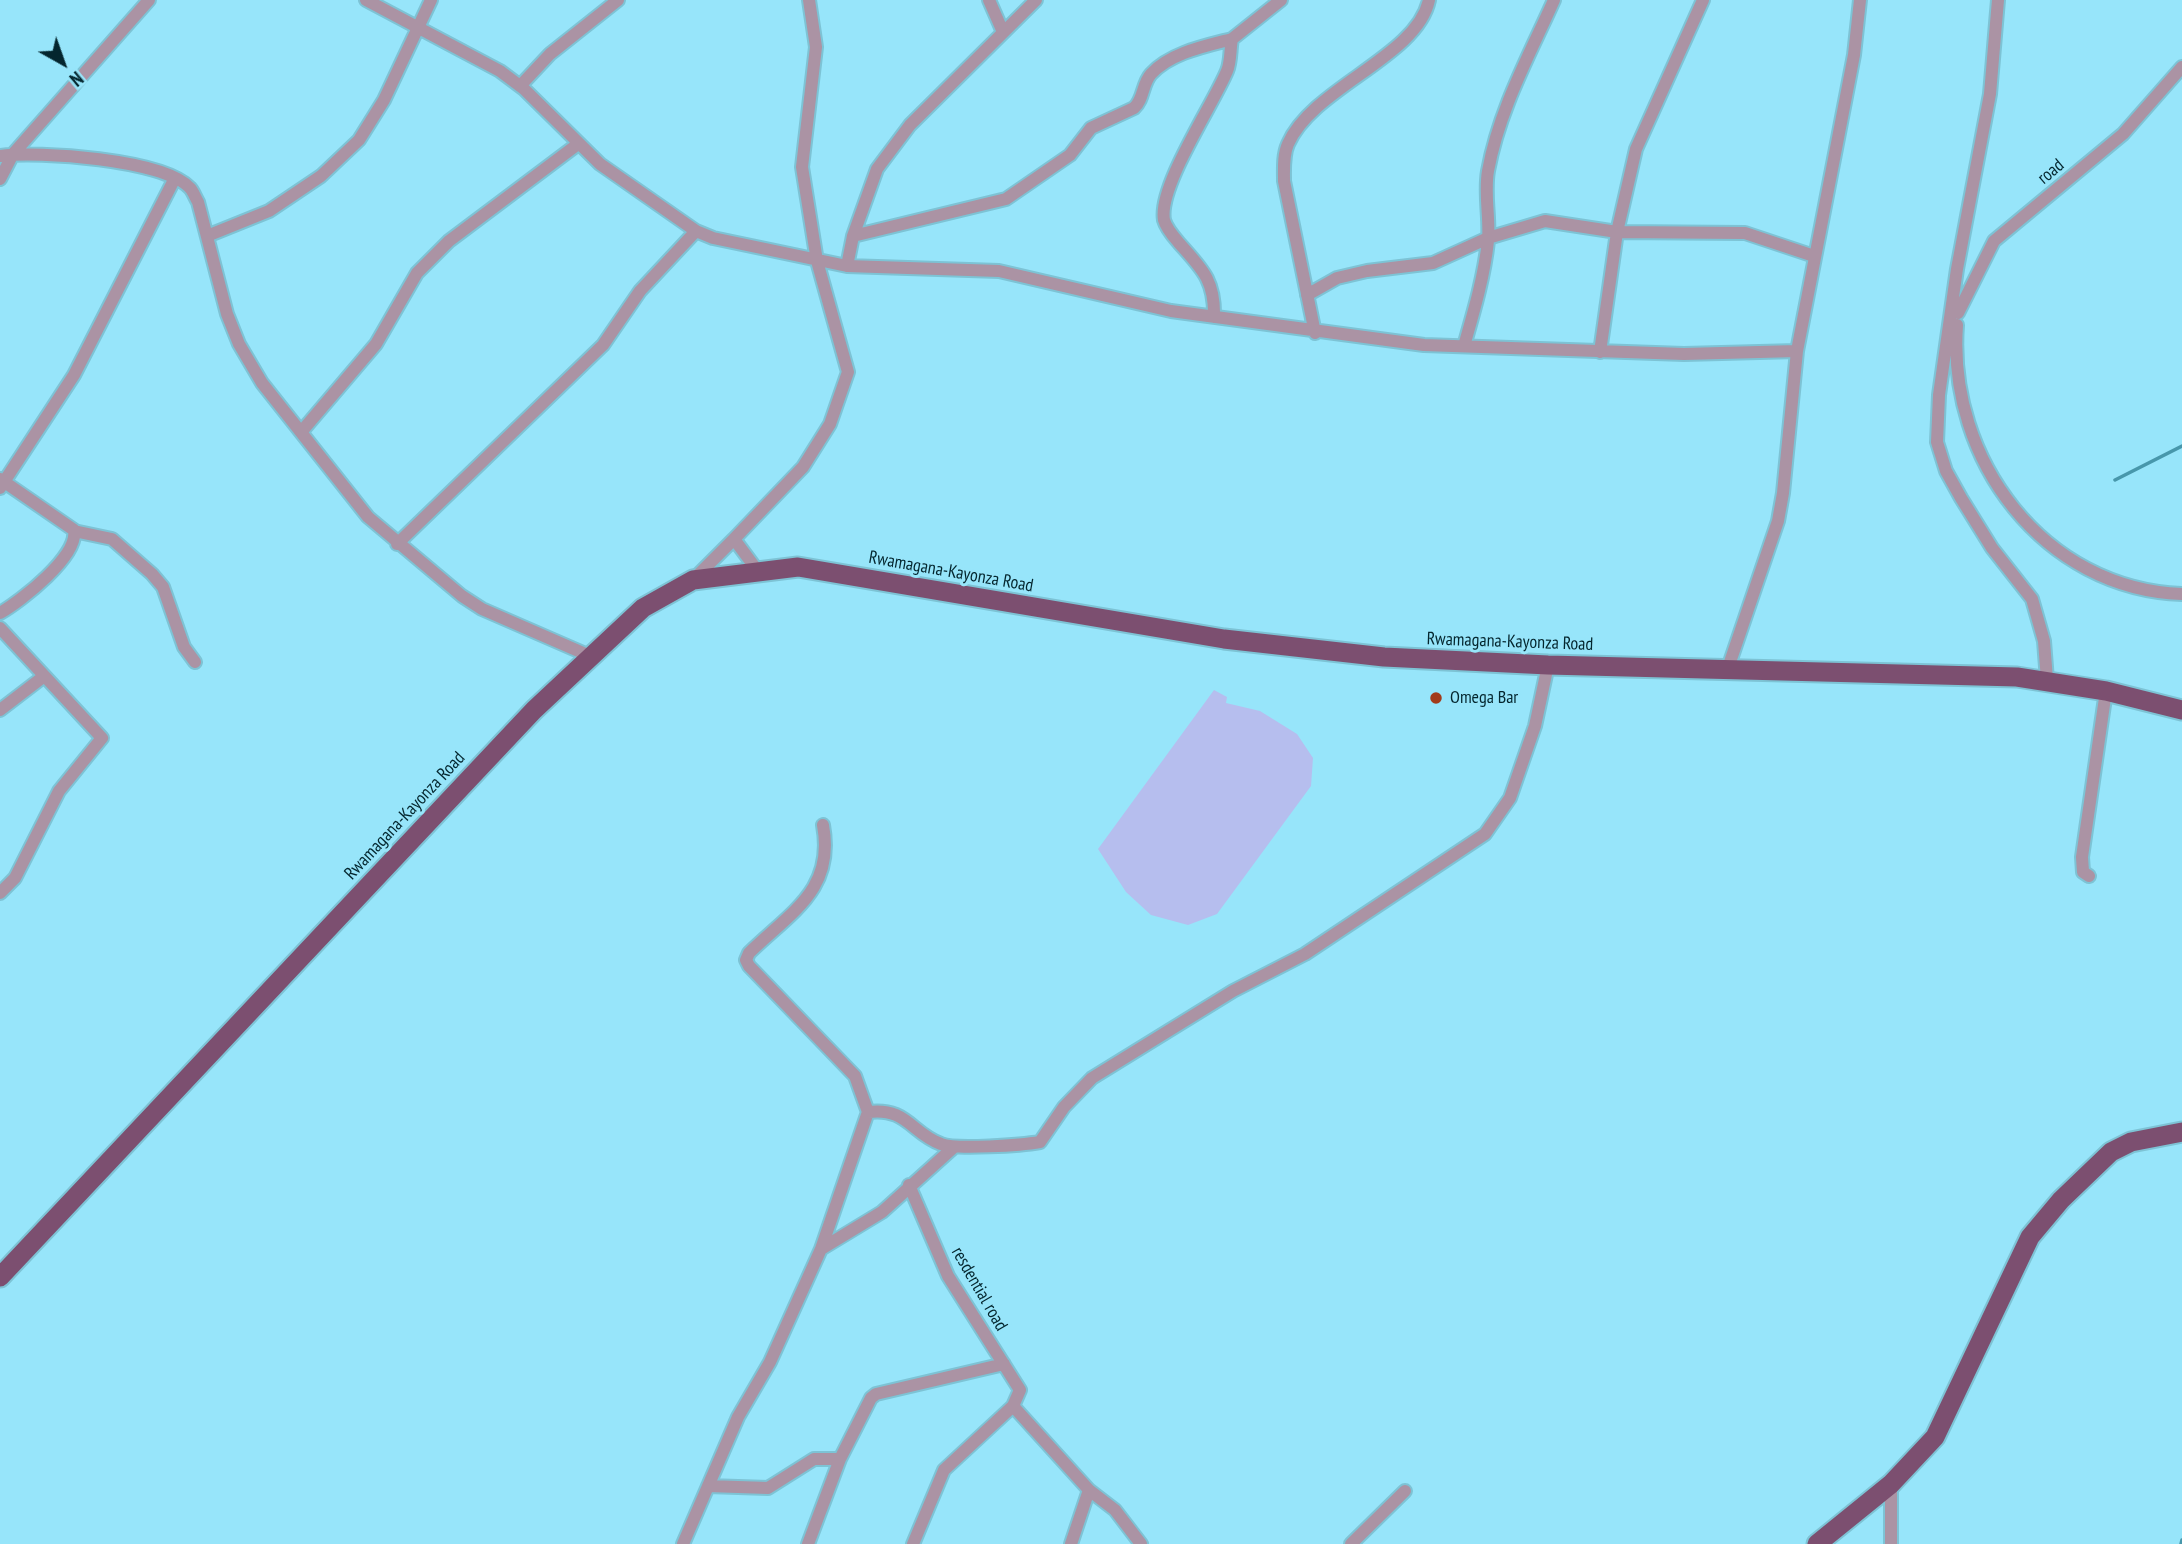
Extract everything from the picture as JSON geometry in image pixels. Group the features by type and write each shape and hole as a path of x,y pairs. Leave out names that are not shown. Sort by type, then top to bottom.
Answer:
{"highway":[{"name":"Rwamagana-Kayonza Road","path":"0,1277 534,710 643,608 693,580 798,567 1279,647 1384,657 1548,665 1728,668 2047,680 2182,710"},
{"path":"1817,1544 1891,1484 1935,1437 2030,1237 2046,1218 2091,1168 2111,1152 2131,1142 2182,1132"}],"street":[{"path":"0,179 6,155 149,0"},
{"path":"366,0 500,71 520,86 600,164 696,231 713,238 847,266 999,271 1171,311 1268,322 1315,333 1424,345 1600,352 1797,352"},
{"path":"207,236 269,211 321,176 359,140 384,100 431,0"},
{"path":"520,86 550,54 618,0"},
{"path":"693,580 803,467 830,424 848,372 817,261 802,167 816,47 809,0"},
{"path":"989,0 1003,32"},
{"path":"847,266 853,236 877,169 909,125 1036,0"},
{"path":"853,236 1006,199 1070,155 1091,128 1134,108 1150,75 1158,69 1200,47 1231,39 1281,0"},
{"path":"1315,333 1284,181 1284,156 1288,143 1314,110 1417,26 1429,0"},
{"path":"1464,346 1482,279 1488,238 1485,189 1497,131 1503,110 1554,0"},
{"path":"1600,352 1617,232 1636,149 1703,0"},
{"path":"1728,668 1778,521 1797,352 1854,55 1860,0"},
{"path":"1997,0 1990,94 1964,231 1938,407 1939,450 1946,471 1976,522 2032,599 2044,641 2047,680"},
{"path":"1214,317 1212,287 1205,273 1171,234 1164,220 1166,202 1192,136 1228,69 1231,39"},
{"name":"road","path":"1958,313 1994,241 2123,134 2182,67"},
{"path":"302,431 376,344 417,273 449,241 578,144"},
{"path":"6,155 119,160 175,178 190,187 198,202 239,344 262,383 368,517 397,544 482,609 590,656"},
{"path":"175,178 74,376 2,483 74,531 112,539 152,574 163,587 184,647 195,663"},
{"path":"1307,295 1337,278 1367,271 1433,263 1488,238 1545,221 1617,232 1745,233 1814,256"},
{"path":"397,544 603,345 640,291 696,231"},
{"path":"1954,298 1958,313 1957,363 1965,415 1982,460 2005,498 2060,554 2126,586 2182,594"},
{"path":"0,613 21,601 39,584 72,545 74,531"},
{"path":"734,539 757,570"},
{"path":"0,628 102,738 59,791 15,878 0,893"},
{"path":"868,1112 885,1110 909,1120 939,1144 954,1147 1040,1142 1064,1107 1092,1078 1233,991 1305,954 1485,834 1510,798 1535,726 1548,665"},
{"path":"0,710 43,677"},
{"path":"2089,876 2081,866 2106,691"},
{"path":"683,1544 738,1417 770,1362 821,1249 868,1112 855,1076 787,1008 746,960 749,953 819,881 827,850 823,825"},
{"path":"821,1249 883,1212 909,1185 954,1147"},
{"name":"resdential road","path":"909,1185 948,1276 1020,1390 1013,1406"},
{"path":"807,1544 840,1459 867,1403 876,1394 1004,1364"},
{"path":"913,1544 944,1470 1013,1406 1089,1490 1115,1510 1141,1544"},
{"path":"708,1486 768,1488 814,1459 840,1459"},
{"path":"1891,1484 1891,1544"},
{"path":"1071,1544 1089,1490"},
{"path":"1351,1544 1361,1531 1405,1491"}],"shaded area":[{"path":"1214,690 1227,697 1226,703 1260,711 1297,734 1313,758 1311,786 1217,914 1188,925 1151,915 1126,892 1098,849"}],"waterway":[{"path":"2115,480 2182,446"},
{"path":"2181,1544 2182,1540"}],"place":[{"name":"Omega Bar","path":"1436,698"}]}
